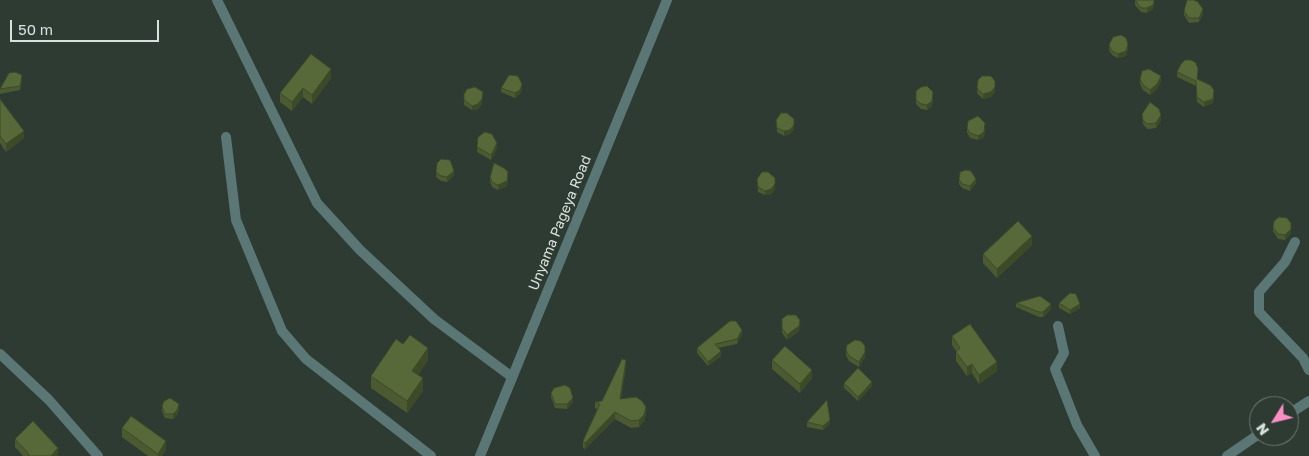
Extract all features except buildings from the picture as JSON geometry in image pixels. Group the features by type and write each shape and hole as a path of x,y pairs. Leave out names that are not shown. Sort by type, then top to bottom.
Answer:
{"street":[{"path":"217,0 316,203 360,250 434,319 512,377"},
{"name":"Unyama Pageya Road","path":"480,456 667,0"},
{"path":"226,137 238,227 282,331 306,359 431,456"},
{"path":"1295,242 1285,262 1259,292 1259,312 1303,358 1309,370"},
{"path":"1058,326 1064,353 1055,370 1077,425 1095,456"},
{"path":"0,354 49,400 98,456"},
{"path":"1227,456 1249,441"}]}
